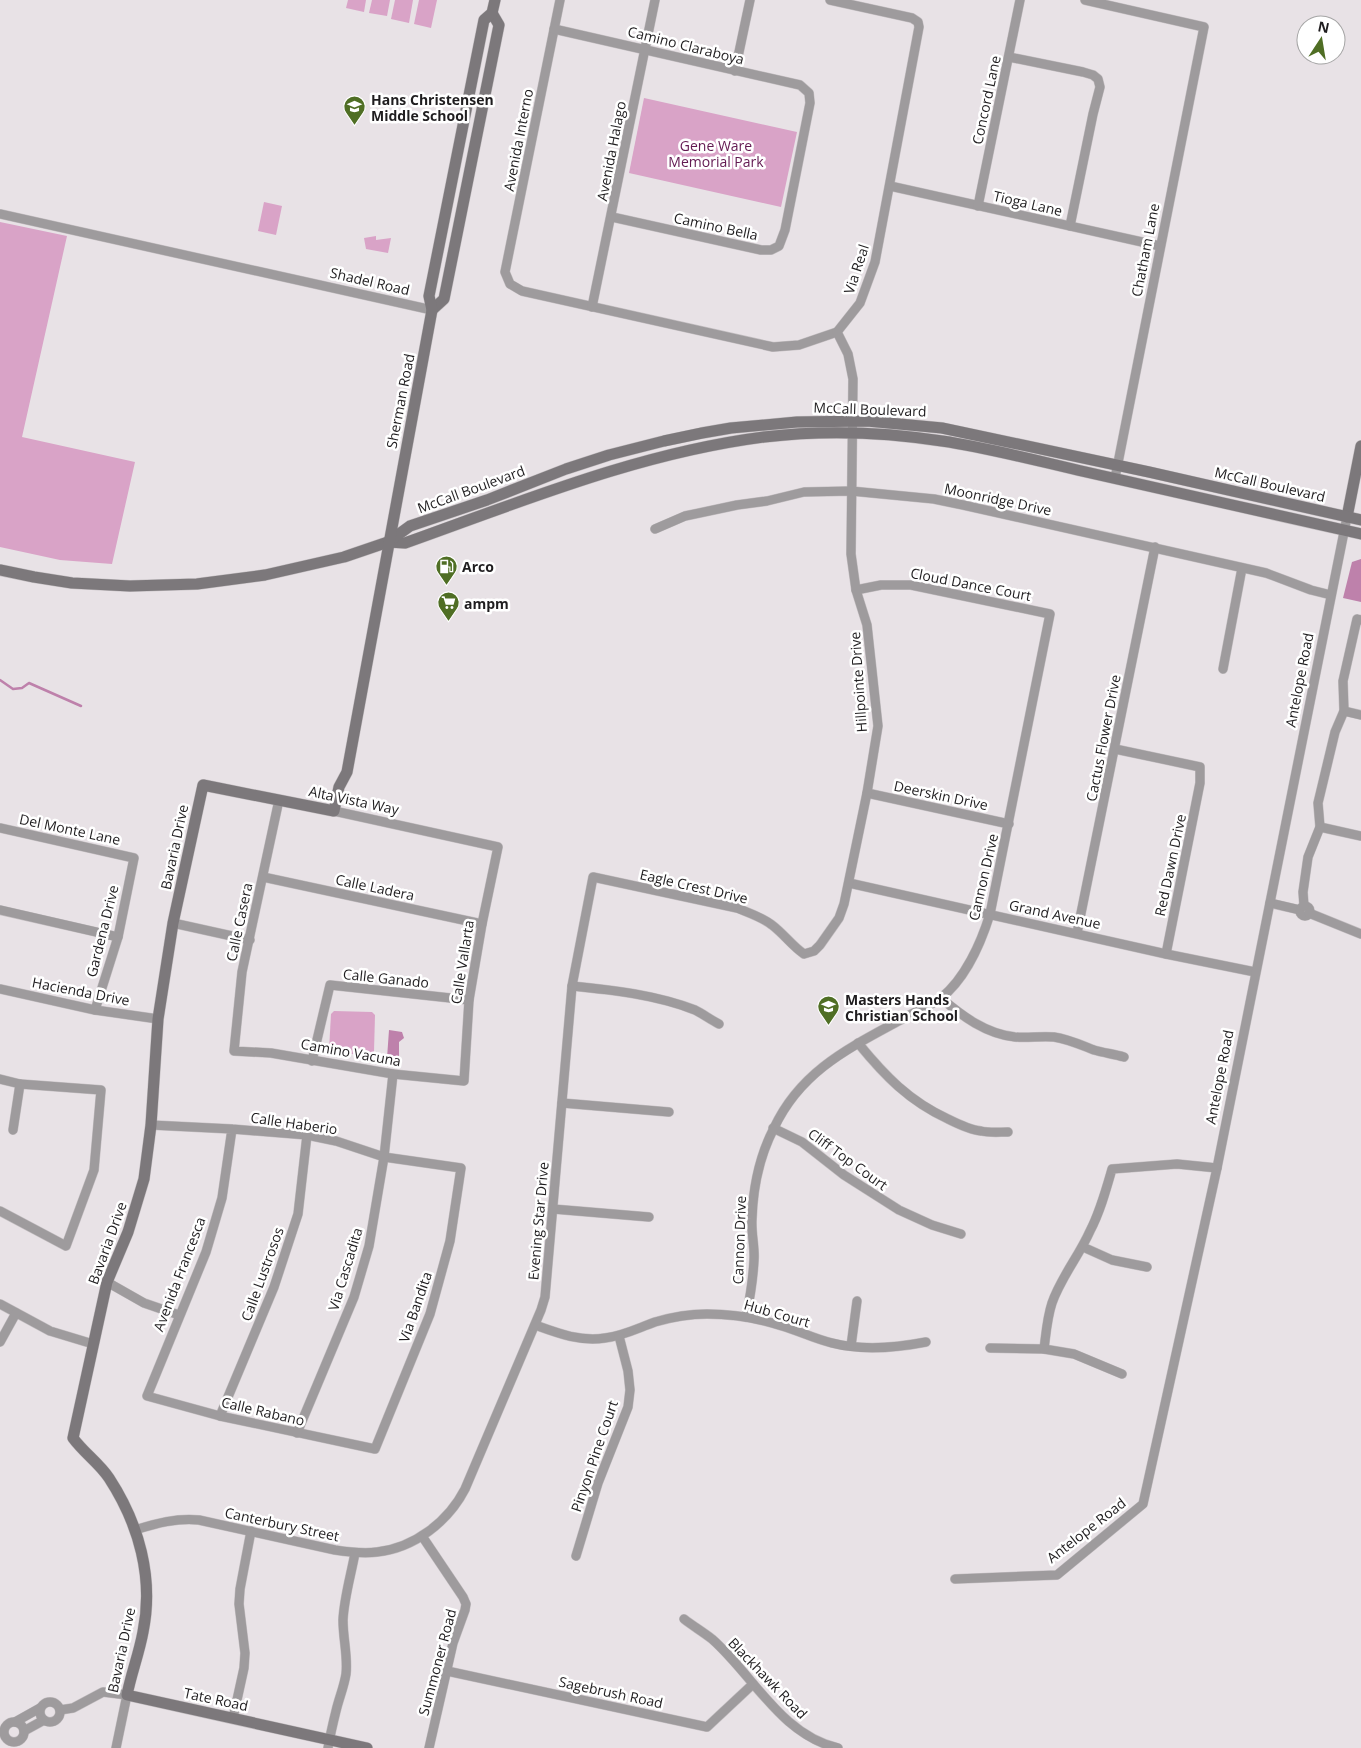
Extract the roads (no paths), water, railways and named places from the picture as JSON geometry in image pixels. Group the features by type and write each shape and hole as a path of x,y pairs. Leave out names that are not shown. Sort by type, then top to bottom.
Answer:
{"main road":[{"name":"Sherman Road","path":"334,811 351,755 388,542 432,310 429,296 484,20 492,13 495,0"},
{"name":"McCall Boulevard","path":"0,570 72,583 130,586 197,584 266,575 344,557 388,542 410,526 487,500 579,465 635,448 702,433 781,423 888,422 942,428 1118,465 1361,520"},
{"path":"612,470 620,461 683,444 702,433"},
{"name":"McCall Boulevard","path":"388,542 405,543 612,470 674,453 764,437 819,434 891,436 945,441 1361,534"},
{"name":"Antelope Road","path":"1347,517 1361,446"},
{"name":"Alta Vista Way","path":"203,786 334,811"},
{"name":"Bavaria Drive","path":"127,1695 131,1674 140,1648 146,1610 147,1586 144,1559 135,1530 122,1501 108,1477 73,1438 107,1282 128,1232 144,1179 151,1125 158,1019 173,923 203,786"},
{"name":"Tate Road","path":"127,1695 233,1718 329,1744 367,1748"}],"street":[{"name":"Avenida Interno","path":"560,0 505,272 510,284 522,291 592,307"},
{"name":"Avenida Halago","path":"592,307 655,0"},
{"path":"735,71 750,0"},
{"name":"Via Real","path":"830,0 912,18 918,22 875,262 867,289 860,303 837,332"},
{"name":"Concord Lane","path":"978,206 1020,0"},
{"name":"Chatham Lane","path":"1085,0 1204,27 1116,478"},
{"name":"Camino Claraboya","path":"554,29 646,48 735,71 800,85 809,93"},
{"path":"1009,57 1083,72 1093,75 1098,80 1100,87 1092,114 1070,226"},
{"name":"Camino Bella","path":"612,217 760,250 771,250 779,246 785,230 810,103 809,93"},
{"name":"Tioga Lane","path":"890,186 1160,246"},
{"name":"Shadel Road","path":"0,214 432,310"},
{"path":"592,307 773,347 799,345 837,332"},
{"name":"Hillpointe Drive","path":"804,954 814,951 820,945 839,918 867,793 878,726 867,625 856,590 851,554 853,379 848,354 837,332"},
{"name":"Moonridge Drive","path":"655,529 685,516 767,501 804,492 851,491 944,501 1155,547 1272,575 1311,590 1331,595"},
{"name":"Antelope Road","path":"956,1579 1057,1575 1143,1504 1217,1168 1347,517"},
{"name":"Cactus Flower Drive","path":"1078,933 1155,547"},
{"path":"1223,668 1242,568"},
{"name":"Cloud Dance Court","path":"856,590 881,585 911,585 1050,614"},
{"name":"Cannon Drive","path":"746,1316 754,1268 752,1220 755,1189 761,1160 773,1128 786,1106 799,1088 830,1060 941,998 970,963 982,940 990,914 1009,824 1050,614"},
{"path":"1304,910 1303,892 1308,857 1320,827 1318,803 1335,732 1344,711 1343,681 1357,619 1361,620"},
{"path":"1344,711 1361,715"},
{"name":"Red Dawn Drive","path":"1114,749 1200,767 1200,783 1166,954"},
{"name":"Deerskin Drive","path":"867,793 1009,824"},
{"name":"Calle Casera","path":"234,1051 238,998 279,800"},
{"name":"Alta Vista Way","path":"334,811 498,848"},
{"path":"1320,827 1361,836"},
{"name":"Del Monte Lane","path":"0,828 134,858"},
{"name":"Calle Vallarta","path":"464,1082 469,1000 498,848"},
{"name":"Gardena Drive","path":"95,1010 118,937 134,858"},
{"name":"Calle Ladera","path":"263,877 482,924"},
{"name":"Eagle Crest Drive","path":"593,877 737,908 756,915 772,926 794,948 804,954"},
{"name":"Evening Star Drive","path":"422,1536 448,1514 459,1501 541,1310 547,1283 572,986 593,877"},
{"name":"Grand Avenue","path":"848,883 1255,972"},
{"path":"1270,903 1304,910 1361,934"},
{"path":"0,910 118,937"},
{"path":"173,923 250,940"},
{"name":"Calle Ganado","path":"312,1061 330,986 469,1000"},
{"path":"572,986 608,990 677,1004 697,1011 718,1024"},
{"name":"Hacienda Drive","path":"0,989 95,1010 158,1019"},
{"path":"941,998 960,1014 977,1025 995,1033 1014,1037 1053,1037 1124,1057"},
{"path":"858,1043 891,1082 910,1098 960,1125 980,1131 1008,1132"},
{"name":"Camino Vacuna","path":"234,1051 271,1052 312,1061 393,1074 464,1082"},
{"name":"Via Cascadita","path":"297,1433 354,1297 369,1246 384,1157 393,1074"},
{"path":"0,1079 20,1084 101,1090 94,1170 66,1246 0,1212"},
{"path":"13,1130 20,1084"},
{"path":"562,1103 670,1112"},
{"name":"Calle Haberio","path":"151,1125 232,1128 307,1135 336,1141 384,1157 461,1168"},
{"name":"Avenida Francesca","path":"146,1396 206,1252 222,1198 232,1128"},
{"name":"Cliff Top Court","path":"773,1128 802,1142 844,1176 899,1210 932,1225 961,1234"},
{"name":"Calle Lustrosos","path":"220,1416 274,1287 298,1214 307,1135"},
{"path":"1044,1349 1051,1305 1057,1290 1083,1247 1101,1207 1112,1169 1177,1164 1217,1168"},
{"name":"Via Bandita","path":"375,1449 430,1314 450,1241 461,1168"},
{"path":"553,1209 650,1217"},
{"path":"1083,1247 1112,1260 1147,1267"},
{"path":"107,1282 144,1303 179,1315"},
{"path":"851,1346 857,1301"},
{"path":"0,1304 50,1331 93,1344"},
{"path":"0,1342 16,1313"},
{"name":"Hub Court","path":"535,1325 555,1333 586,1339 603,1339 619,1336 655,1322 676,1317 705,1314 746,1316 834,1343 851,1346 872,1348 899,1347 926,1342"},
{"name":"Pinyon Pine Court","path":"576,1556 598,1482 628,1408 630,1390 628,1371 619,1336"},
{"path":"990,1348 1044,1349 1087,1358 1122,1374"},
{"name":"Calle Rabano","path":"146,1396 220,1416 375,1449"},
{"name":"Canterbury Street","path":"135,1530 164,1521 199,1520 355,1553 393,1549 409,1544 422,1536"},
{"path":"233,1718 244,1668 245,1652 239,1604 251,1531"},
{"name":"Summoner Road","path":"422,1536 466,1604 463,1618 453,1643 430,1748"},
{"path":"329,1744 346,1672 347,1654 343,1620 345,1600 355,1553"},
{"name":"Blackhawk Road","path":"684,1619 712,1639 791,1724 823,1743 838,1748"},
{"name":"Sagebrush Road","path":"447,1670 707,1727 753,1684"},
{"name":"Tate Road","path":"60,1710 73,1708 103,1692 127,1695"},
{"name":"Bavaria Drive","path":"116,1748 127,1695"},
{"path":"40,1708 40,1715 44,1720 51,1722 57,1719 60,1710 57,1705 51,1702 45,1703 40,1708 15,1722 3,1723 6,1738 11,1742 22,1739 44,1720"},
{"path":"15,1722 21,1725 22,1739"}],"waterway":[{"path":"0,680 13,689 22,688 29,683 81,706"}],"place":[{"name":"Hans Christensen Middle School","path":"355,126"},
{"name":"Arco","path":"446,585"},
{"name":"ampm","path":"448,622"},
{"name":"Masters Hands Christian School","path":"829,1026"}],"park label":[{"name":"Gene Ware Memorial Park","path":"716,154"}]}
